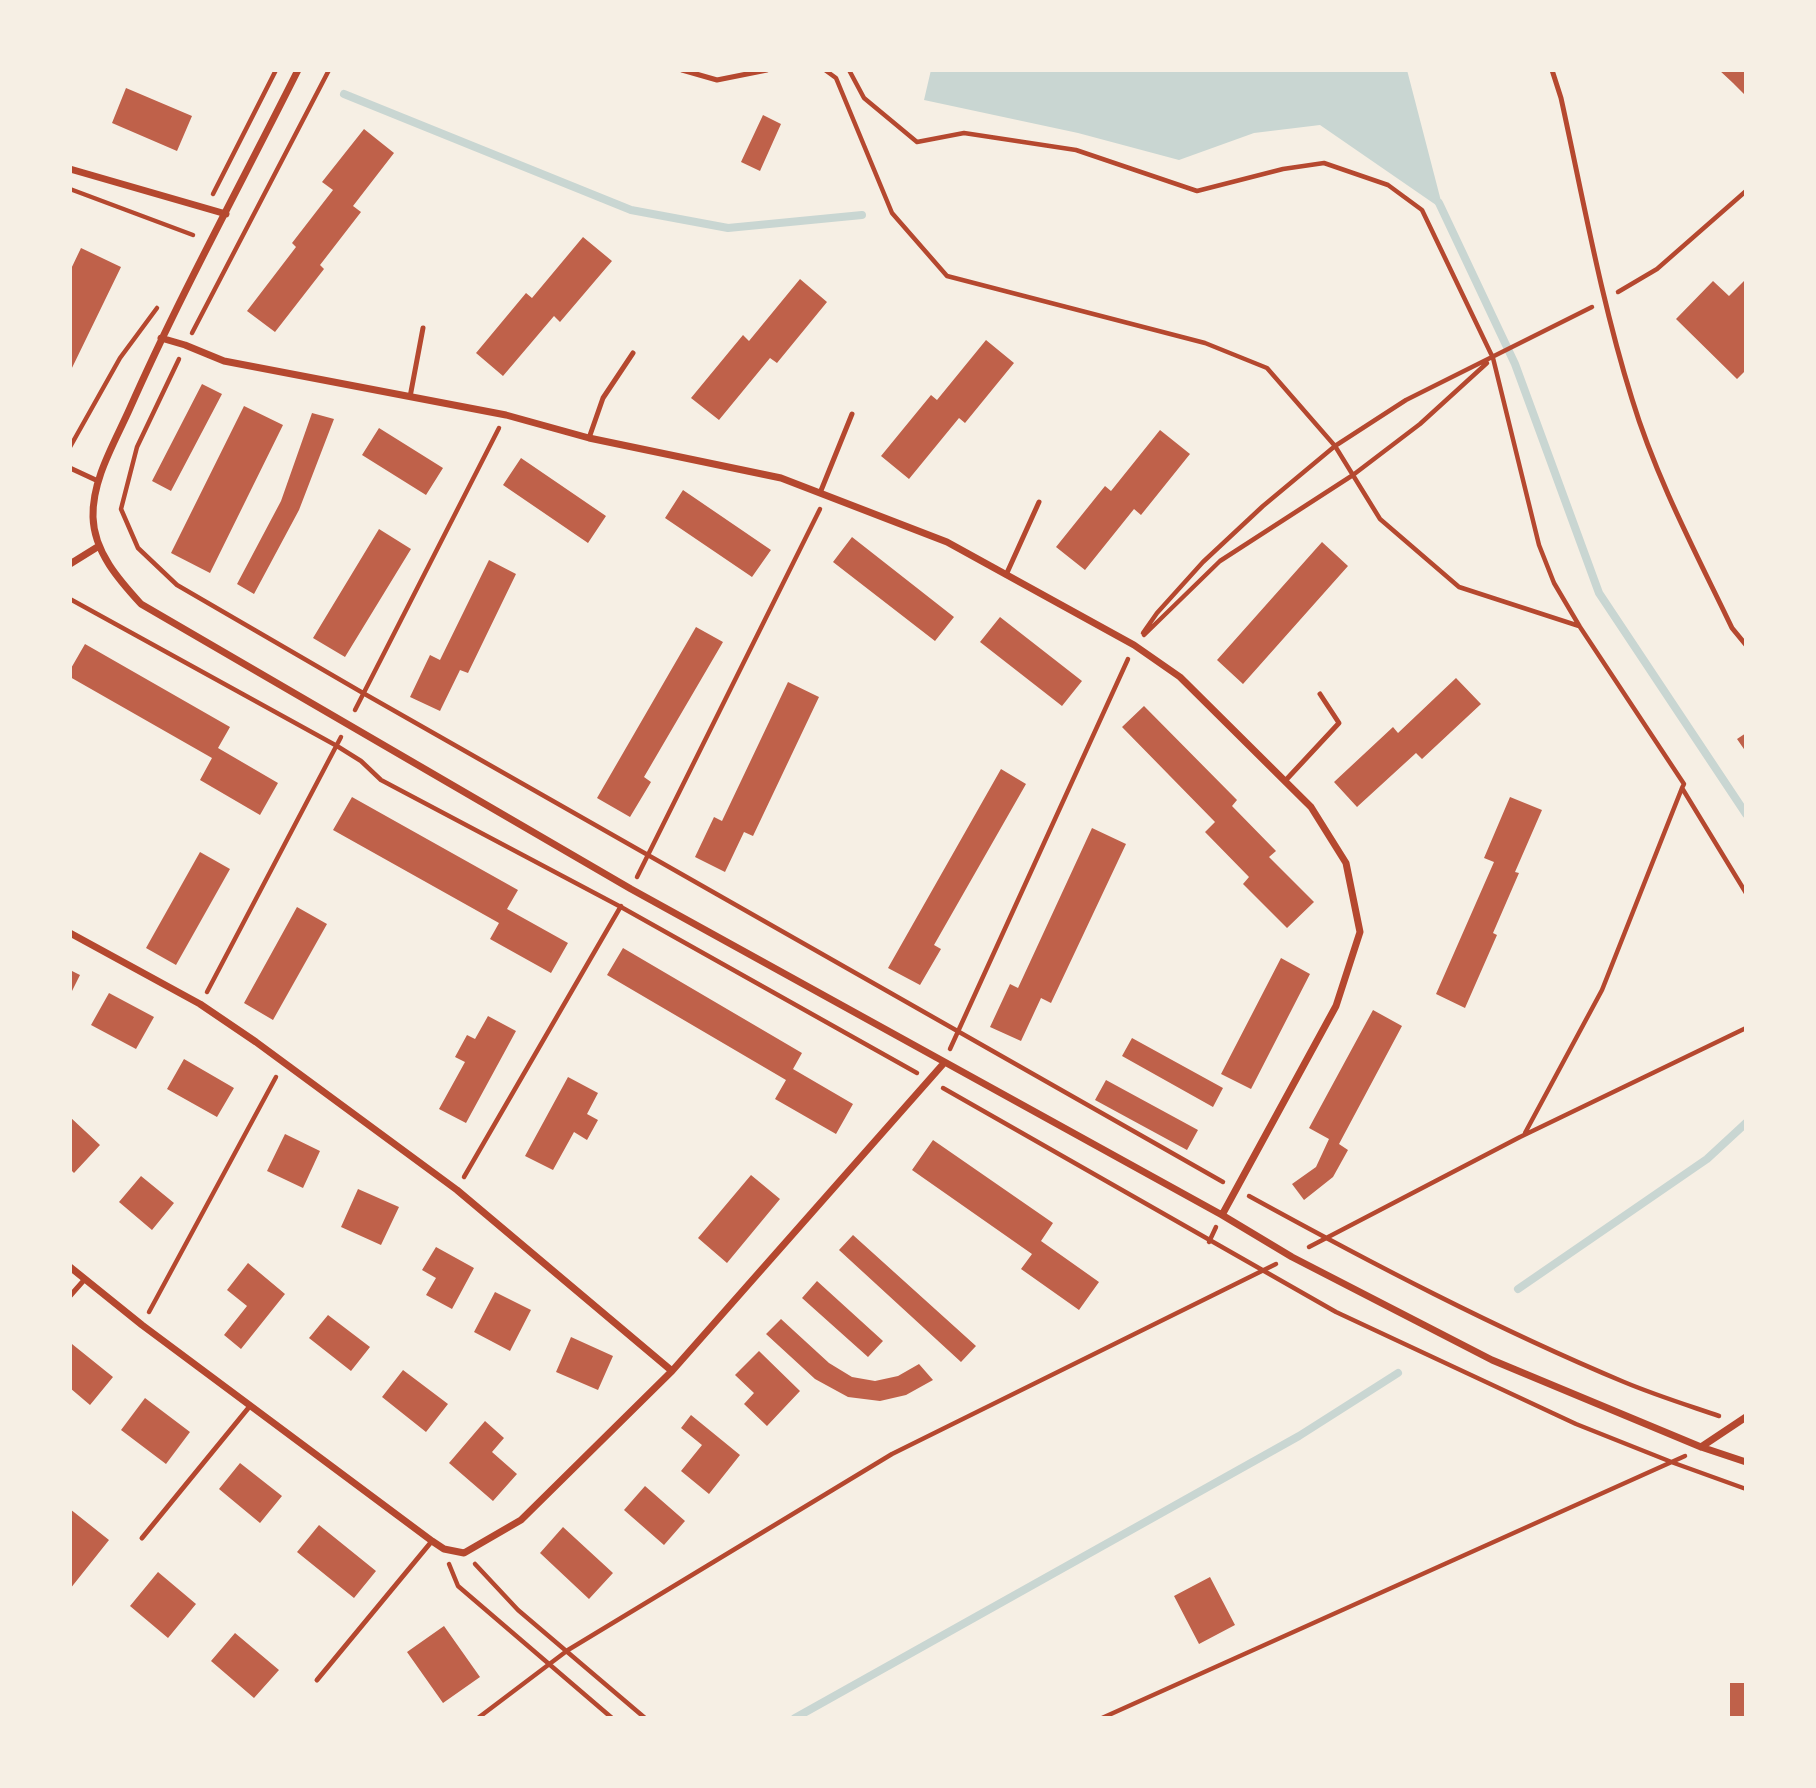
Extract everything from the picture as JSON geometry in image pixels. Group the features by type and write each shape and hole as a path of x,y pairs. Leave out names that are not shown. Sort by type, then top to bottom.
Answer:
{"street":[{"path":"298,70 161,338 98,481 93,518 99,546 117,578 141,604 631,890 1292,1256 1492,1360 1701,1447 1746,1462"},
{"path":"70,169 226,214"},
{"path":"161,338 224,361 506,415 589,438 781,478 947,542 1134,645 1180,677 1311,807 1346,863 1360,932 1336,1006 1222,1216"},
{"path":"70,564 99,546"},
{"path":"70,933 201,1004 284,1063 457,1190 672,1371"},
{"path":"70,1267 142,1325 432,1541 444,1549 464,1553 522,1520 672,1371 944,1063"},
{"path":"1701,1447 1746,1417"}],"lane":[{"path":"682,70 717,80 767,70"},
{"path":"1552,70 1561,98 1605,300 1632,399 1663,484 1731,628 1746,645"},
{"path":"410,397 423,328"},
{"path":"589,438 603,398 633,353"},
{"path":"823,494 852,414"},
{"path":"70,468 98,481"},
{"path":"1006,575 1039,502"},
{"path":"1285,781 1339,723 1320,694"},
{"path":"70,1296 85,1279"},
{"path":"142,1538 250,1405"},
{"path":"317,1680 432,1541"}],"path":[{"path":"188,247 205,208 276,70"},
{"path":"330,70 185,345 137,447 121,509 138,548 177,585 1235,1189 1325,1238 1521,1337 1627,1383 1739,1423"},
{"path":"825,70 836,78 892,213 947,276 1205,342 1266,368 1335,446 1380,519 1459,587 1580,627"},
{"path":"849,70 864,99 917,142 964,133 1076,150 1197,191 1283,169 1324,163 1388,184 1422,210 1494,357 1539,545 1554,583 1684,784 1602,990 1525,1135"},
{"path":"70,189 193,234"},
{"path":"944,1063 1134,645 1157,613 1203,562 1263,506 1335,446 1406,400 1605,300 1657,269 1746,191"},
{"path":"70,447 120,358 158,308"},
{"path":"1134,645 1220,561 1353,475 1420,424 1494,357"},
{"path":"457,1190 631,890 823,494"},
{"path":"70,599 337,746 361,761 381,780 621,907 1336,1312 1576,1424 1674,1464 1746,1489"},
{"path":"1682,788 1746,893"},
{"path":"478,1718 568,1650 892,1454 1292,1256 1525,1135 1746,1028"},
{"path":"142,1325 284,1063"},
{"path":"1102,1718 1674,1464"},
{"path":"444,1549 458,1586 612,1718"},
{"path":"464,1553 518,1609 645,1718"}],"shaded area":[{"path":"931,70 1407,70 1441,201 1436,205 1320,125 1254,133 1179,160 1078,133 924,100"}],"building":[{"path":"1719,70 1746,70 1746,96 1733,83"},
{"path":"126,88 192,116 177,151 112,123"},
{"path":"763,115 781,124 760,171 741,162"},
{"path":"364,129 394,153 353,206 361,212 320,265 324,269 275,332 247,311 296,247 292,243 333,190 322,182"},
{"path":"583,237 612,261 560,322 554,316 503,376 476,353 526,293 532,298"},
{"path":"81,248 121,267 70,372 70,271"},
{"path":"800,279 827,302 777,363 770,358 719,420 691,398 743,335 749,341"},
{"path":"1746,279 1746,370 1737,379 1676,319 1713,281 1729,296"},
{"path":"986,340 1014,363 965,423 959,418 909,479 881,456 931,395 937,400"},
{"path":"202,384 222,394 171,491 152,481"},
{"path":"244,406 283,425 210,573 171,553"},
{"path":"312,413 334,419 299,510 254,594 237,584 281,501"},
{"path":"379,428 443,468 426,495 362,455"},
{"path":"1160,430 1190,454 1141,515 1134,509 1085,570 1056,547 1105,486 1111,491"},
{"path":"521,458 606,516 588,543 503,485"},
{"path":"683,490 771,550 752,577 665,518"},
{"path":"379,529 411,549 345,657 313,638"},
{"path":"852,537 954,617 935,641 833,562"},
{"path":"1322,542 1348,566 1243,684 1217,660"},
{"path":"489,560 516,574 468,673 460,670 440,711 410,697 430,655 440,660"},
{"path":"1000,617 1082,681 1062,706 980,642"},
{"path":"696,627 723,642 644,777 651,782 630,817 597,798"},
{"path":"85,644 230,727 218,748 278,783 260,815 200,780 212,758 70,677 70,670"},
{"path":"1456,678 1481,704 1422,759 1416,753 1357,807 1334,782 1393,727 1398,733"},
{"path":"788,682 819,697 753,836 744,832 725,872 695,857 714,817 722,821"},
{"path":"1144,706 1237,800 1232,806 1276,851 1269,857 1314,902 1287,928 1243,884 1249,877 1205,832 1215,822 1122,727"},
{"path":"1746,733 1746,752 1737,739"},
{"path":"1001,769 1026,784 934,945 941,949 920,985 888,968"},
{"path":"352,797 518,890 507,909 568,943 551,973 490,939 499,923 333,830"},
{"path":"1510,797 1542,810 1515,872 1519,873 1493,933 1497,935 1465,1008 1436,994 1494,862 1484,858"},
{"path":"1092,828 1126,844 1051,1003 1041,998 1021,1041 990,1027 1010,984 1018,988"},
{"path":"200,852 230,869 176,965 146,948"},
{"path":"297,907 327,924 273,1020 244,1003"},
{"path":"623,948 802,1053 793,1069 853,1104 836,1134 775,1099 786,1080 607,975"},
{"path":"1281,958 1310,974 1251,1089 1221,1074"},
{"path":"70,970 80,975 70,995"},
{"path":"109,993 154,1017 136,1049 91,1025"},
{"path":"1373,1010 1402,1026 1339,1144 1348,1150 1333,1177 1304,1200 1292,1184 1316,1167 1329,1139 1309,1128"},
{"path":"488,1016 516,1031 466,1123 439,1109 465,1062 455,1057 467,1035 475,1039"},
{"path":"1132,1038 1223,1088 1213,1107 1122,1056"},
{"path":"184,1059 234,1088 217,1117 167,1089"},
{"path":"568,1077 598,1093 587,1114 598,1120 587,1140 574,1132 553,1170 525,1156"},
{"path":"1106,1080 1198,1130 1187,1150 1095,1100"},
{"path":"70,1117 100,1145 74,1173 70,1169"},
{"path":"285,1134 320,1151 303,1188 267,1171"},
{"path":"933,1140 1053,1223 1041,1241 1099,1282 1079,1310 1021,1269 1032,1254 912,1170"},
{"path":"751,1175 780,1199 727,1263 698,1238"},
{"path":"141,1176 174,1203 152,1230 119,1202"},
{"path":"358,1189 399,1207 381,1245 341,1227"},
{"path":"853,1235 976,1346 961,1362 839,1250"},
{"path":"436,1247 474,1268 452,1309 426,1295 436,1278 422,1270"},
{"path":"248,1263 285,1294 241,1349 224,1335 247,1306 227,1290"},
{"path":"817,1281 883,1341 868,1357 802,1298"},
{"path":"495,1292 531,1310 510,1351 474,1332"},
{"path":"328,1315 370,1347 351,1371 309,1338"},
{"path":"781,1319 829,1363 852,1377 875,1381 898,1376 919,1364 933,1380 906,1395 880,1401 848,1397 815,1379 766,1334"},
{"path":"571,1337 613,1356 598,1390 556,1372"},
{"path":"72,1344 113,1377 90,1405 70,1388"},
{"path":"759,1351 800,1391 767,1426 744,1404 754,1393 735,1375"},
{"path":"403,1370 448,1404 426,1432 382,1397"},
{"path":"145,1398 190,1432 166,1464 121,1430"},
{"path":"691,1415 740,1455 709,1494 681,1471 702,1445 681,1428"},
{"path":"485,1421 504,1438 492,1452 517,1474 493,1501 449,1463"},
{"path":"240,1463 282,1496 260,1523 219,1489"},
{"path":"645,1486 685,1521 664,1545 624,1510"},
{"path":"70,1509 109,1540 70,1589"},
{"path":"319,1525 376,1571 354,1598 297,1552"},
{"path":"563,1527 613,1573 589,1599 540,1553"},
{"path":"158,1572 196,1604 168,1638 130,1606"},
{"path":"1210,1577 1235,1625 1199,1644 1174,1596"},
{"path":"444,1626 480,1677 443,1703 407,1652"},
{"path":"235,1633 279,1670 254,1698 211,1661"},
{"path":"1730,1683 1746,1683 1746,1718 1730,1718"}],"waterway":[{"path":"344,94 631,210 728,228 862,215"},
{"path":"1439,203 1515,364 1599,593 1746,814"},
{"path":"1518,1289 1707,1159 1746,1123"},
{"path":"795,1718 1299,1436 1398,1373"}]}
